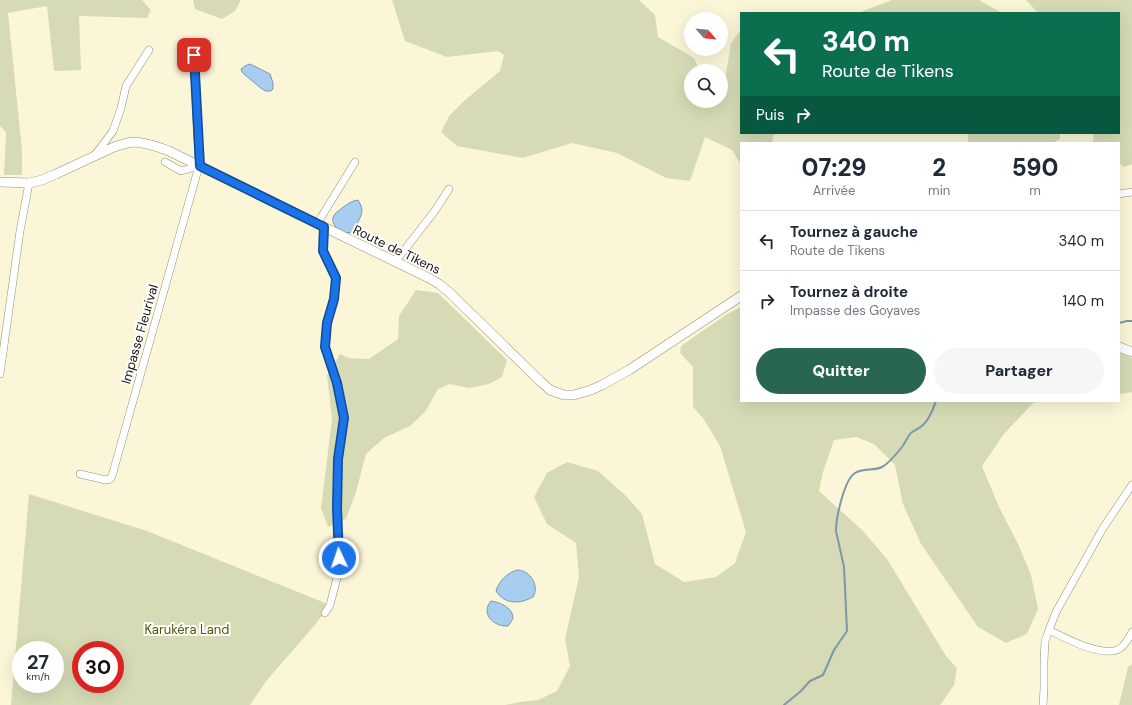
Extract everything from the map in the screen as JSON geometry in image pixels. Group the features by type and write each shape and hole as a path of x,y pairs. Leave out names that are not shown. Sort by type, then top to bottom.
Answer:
{"street":[{"name":"Impasse Fleurival","path":"80,474 106,480 110,479 112,476 200,166 194,43"},
{"path":"95,155 114,131 126,86 149,50"},
{"name":"Route de Tikens","path":"0,182 29,183 42,180 114,146 134,142 148,144 169,151 439,284 550,390 564,395 574,395 602,385 629,370 740,297"},
{"path":"165,162 181,171 200,166"},
{"path":"325,613 330,605 338,574 338,459 344,418 337,383 325,347 327,323 334,299 336,278 323,251 321,226 355,162"},
{"path":"0,374 20,231 29,183"},
{"path":"395,262 434,212 449,190"},
{"path":"1120,194 1132,192"},
{"path":"1120,347 1132,352"},
{"path":"1043,705 1045,641 1056,612 1103,528 1132,485"},
{"path":"1049,630 1084,646 1104,651 1120,649 1125,644 1132,632"}],"green space":[{"path":"0,0 142,0 151,10 147,18 79,16 81,70 54,71 47,6 8,13 22,150 22,175 4,175 6,132 0,126"},
{"path":"193,0 241,0 235,11 222,19 195,9"},
{"path":"392,0 639,0 655,15 658,37 684,52 684,56 691,56 694,58 697,64 684,64 684,108 728,108 728,64 731,43 740,31 740,134 774,134 772,139 773,142 740,142 740,163 732,150 705,137 690,181 666,178 617,153 572,143 523,158 457,146 441,132 449,116 463,102 500,71 504,55 498,51 447,57 405,41"},
{"path":"892,0 979,0 1000,12 861,12"},
{"path":"1026,0 1132,0 1132,164 1124,167 1120,164 1120,142 1093,142 1094,134 1120,134 1120,12 1037,12"},
{"path":"968,134 1060,134 1060,139 1055,142 968,142"},
{"path":"416,290 438,293 507,360 502,377 489,384 469,388 450,384 438,389 425,412 410,426 384,438 366,454 356,492 346,519 328,527 321,508 332,419 327,375 340,354 349,358 369,359 398,339 399,316"},
{"path":"740,308 740,402 1034,402 1003,435 982,466 999,507 1019,546 1031,575 1038,609 1027,634 1006,643 978,627 921,544 903,504 895,465 874,444 856,437 834,440 823,472 819,491 863,531 887,559 946,656 957,668 954,685 940,705 505,705 538,700 557,691 570,666 565,639 579,577 576,543 547,524 534,497 547,473 567,462 598,471 626,496 642,514 655,564 684,582 716,577 735,563 746,532 720,446 703,418 693,407 693,367 680,353 681,346 727,314"},
{"path":"1120,353 1132,358 1132,392 1120,394"},
{"name":"Karukéra Land","path":"29,494 147,531 330,605 314,626 267,680 250,705 11,705 12,693 64,693 64,641 16,641"},
{"path":"1132,664 1132,705 1119,705 1128,667"}],"water":[{"path":"250,64 270,74 273,83 273,89 271,91 262,89 242,72 241,69"},
{"path":"358,200 362,208 362,212 353,231 346,232 338,229 333,222 333,218 336,213 353,201"},
{"path":"517,570 530,576 534,584 535,593 533,597 523,601 508,601 500,596 496,591 504,578"},
{"path":"491,601 501,604 510,610 513,618 508,626 503,626 490,619 487,611"}],"waterway":[{"path":"1120,323 1132,321"},
{"path":"784,705 801,691 810,681 823,675 834,650 847,631 844,567 836,531 837,517 847,483 858,471 882,467 893,458 911,433 928,420 936,402"}],"route":[{"path":"194,55 200,166 324,227 323,251 336,278 334,299 327,323 325,347 337,383 344,418 338,459 337,508 339,558"}]}
